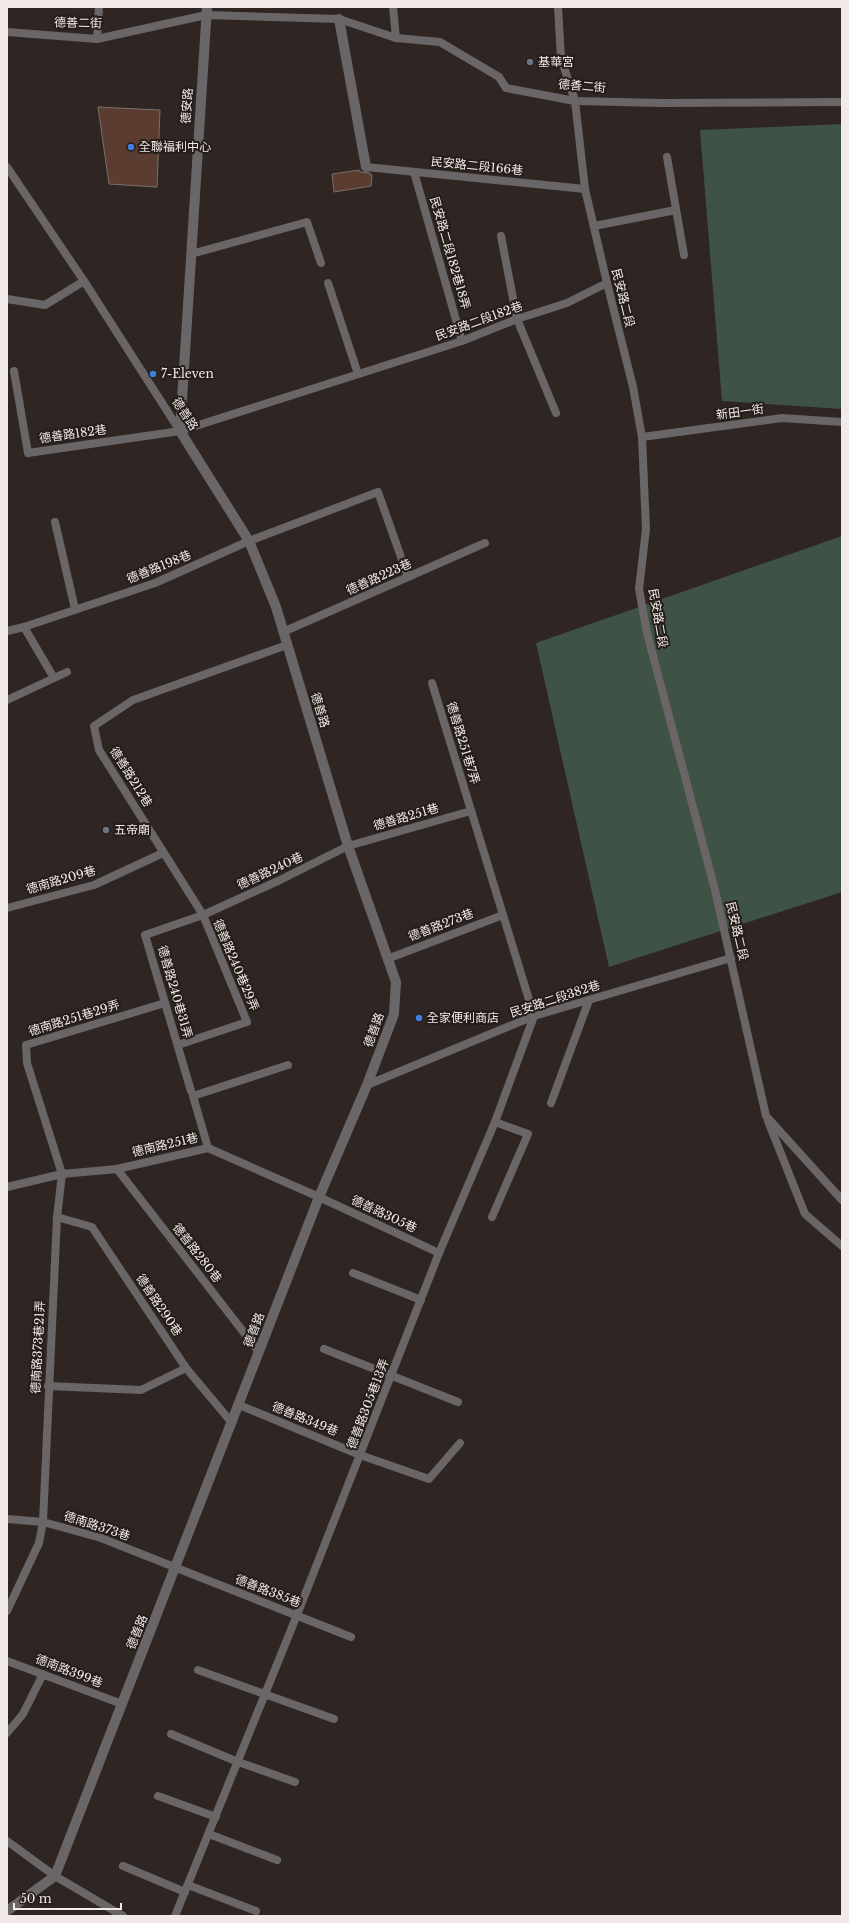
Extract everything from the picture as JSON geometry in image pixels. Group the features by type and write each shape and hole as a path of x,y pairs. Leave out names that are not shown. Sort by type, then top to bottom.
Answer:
{"street":[{"name":"德安路","path":"180,431 206,11"},
{"path":"339,19 366,167"},
{"name":"德善路","path":"55,1876 319,1197 367,1085 394,1014 396,982 348,846 276,607 250,541 180,431"},
{"path":"7,1911 55,1876"}],"lane":[{"path":"97,39 99,7"},
{"path":"393,7 396,38"},
{"name":"民安路二段","path":"558,7 561,58 575,100 586,189 606,284 633,386 642,437 646,529 639,589 647,633 731,958 766,1116 842,1200"},
{"name":"德善二街","path":"7,32 97,39 206,11 339,19 396,38 440,42 499,76 506,88 575,100 663,103 842,102"},
{"path":"667,157 684,255"},
{"name":"德善路","path":"7,167 84,281 180,431"},
{"name":"民安路二段166巷","path":"366,167 586,189"},
{"name":"民安路二段182巷18弄","path":"414,172 462,341"},
{"path":"594,226 676,210"},
{"path":"191,254 307,222 321,263"},
{"path":"501,236 518,318 556,413"},
{"path":"7,299 45,305 84,281"},
{"path":"328,283 358,374"},
{"name":"民安路二段182巷","path":"180,431 462,341 518,318 567,302 606,284"},
{"name":"德善路182巷","path":"14,371 28,453 180,431"},
{"name":"新田一街","path":"642,437 782,418 842,422"},
{"name":"德善路198巷","path":"7,631 24,627 155,583 250,541 378,492 408,577"},
{"path":"55,522 75,610"},
{"name":"德善路223巷","path":"283,632 485,543"},
{"path":"24,627 54,678"},
{"name":"德善路212巷","path":"202,915 99,750 94,726 133,700 287,645"},
{"path":"7,700 67,672"},
{"name":"德善路251巷7弄","path":"432,682 534,1016"},
{"name":"德善路251巷","path":"348,846 471,811"},
{"name":"德善路240巷","path":"202,915 278,881 348,846"},
{"name":"德南路209巷","path":"7,908 94,885 163,853"},
{"name":"德善路240巷31弄","path":"191,1091 145,936 202,915"},
{"name":"德善路240巷29弄","path":"178,1045 247,1022 202,915"},
{"name":"德善路273巷","path":"387,959 503,915"},
{"name":"民安路二段382巷","path":"367,1085 534,1016 731,958"},
{"path":"551,1103 589,1000"},
{"name":"德南路251巷29弄","path":"62,1174 27,1063 26,1045 165,1003"},
{"name":"德善路305巷13弄","path":"175,1916 297,1615 439,1253 495,1122 534,1016"},
{"path":"208,1148 193,1096 288,1065"},
{"path":"766,1116 805,1214 842,1246"},
{"path":"492,1217 528,1134 495,1122"},
{"name":"德南路251巷","path":"7,1187 62,1174 117,1169 208,1148 319,1197"},
{"name":"德善路280巷","path":"117,1169 259,1352"},
{"name":"德南路373巷21弄","path":"7,1611 39,1543 43,1522 48,1386 57,1217 62,1174"},
{"name":"德善路305巷","path":"319,1197 439,1253"},
{"name":"德善路290巷","path":"57,1217 92,1227 186,1368 232,1423"},
{"path":"353,1273 421,1300"},
{"path":"324,1349 458,1402"},
{"path":"48,1386 141,1390 186,1368"},
{"name":"德善路349巷","path":"238,1405 360,1455 429,1479 460,1443"},
{"name":"德南路373巷","path":"7,1519 43,1522 100,1538 176,1568"},
{"name":"德善路385巷","path":"176,1568 351,1637"},
{"name":"德南路399巷","path":"7,1661 122,1704"},
{"path":"198,1670 334,1719"},
{"path":"7,1732 23,1714 43,1674"},
{"path":"171,1734 238,1762 295,1782"},
{"path":"158,1796 216,1817"},
{"path":"209,1834 277,1860"},
{"path":"7,1841 55,1876 123,1916"},
{"path":"123,1866 256,1911"}],"green space":[{"path":"842,124 842,409 722,401 700,130"},
{"path":"842,536 842,892 609,967 536,643"}],"building":[{"name":"全聯福利中心","path":"98,107 160,110 157,187 109,184"},
{"path":"359,170 360,172 370,173 370,175 372,175 371,186 334,192 332,174"}],"place":[{"name":"基華宮","path":"530,62"},
{"name":"全聯福利中心","path":"131,147"},
{"name":"7-Eleven","path":"153,374"},
{"name":"五帝廟","path":"106,830"},
{"name":"全家便利商店","path":"419,1018"}]}
